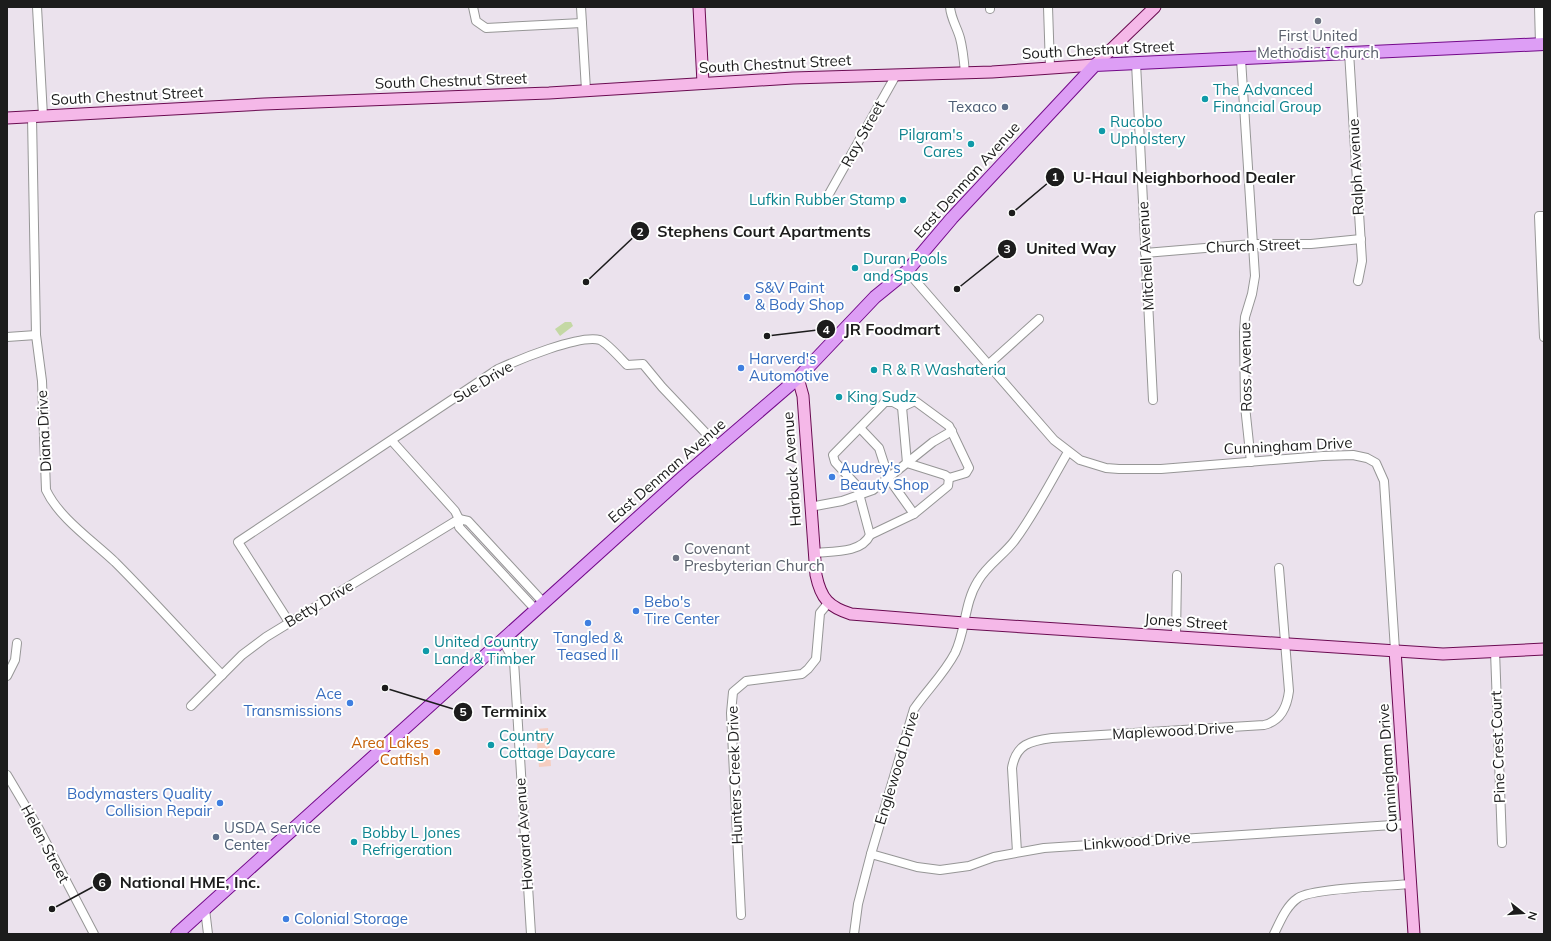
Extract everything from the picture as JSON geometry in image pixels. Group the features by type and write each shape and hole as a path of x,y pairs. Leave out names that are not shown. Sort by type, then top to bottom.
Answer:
{"main road":[{"name":"South Chestnut Street","path":"1095,65 1542,44"},
{"name":"East Denman Avenue","path":"177,934 684,476 798,378 875,297 907,271 952,218 1095,65"}],"street":[{"name":"Diana Drive","path":"37,7 36,335 42,381 46,490 50,500 115,563 222,674"},
{"path":"473,7 476,21 486,28 582,23"},
{"path":"581,7 586,90"},
{"path":"699,7 703,83"},
{"path":"950,7 953,23 959,36 963,52 965,73"},
{"path":"1048,7 1050,67"},
{"name":"East Denman Avenue","path":"1095,65 1155,7"},
{"path":"1539,7 1542,44"},
{"name":"Ralph Avenue","path":"1349,52 1362,261 1358,281"},
{"name":"Ross Avenue","path":"1241,59 1255,276 1252,294 1245,317 1244,332 1245,406 1251,462"},
{"name":"Mitchell Avenue","path":"1136,63 1153,400"},
{"name":"South Chestnut Street","path":"7,118 703,83 965,73 1095,65"},
{"name":"Ray Street","path":"829,194 896,75"},
{"path":"1542,216 1544,337"},
{"name":"Church Street","path":"1145,253 1253,244 1311,244 1361,239"},
{"name":"Cunningham Drive","path":"907,271 1054,440 1068,452 1091,464 1118,469 1161,469 1353,455 1367,458 1376,463 1384,481 1408,824 1410,884 1414,934"},
{"path":"989,364 1040,319"},
{"path":"7,337 36,335"},
{"name":"Sue Drive","path":"289,622 238,542 392,441 498,369 565,344 592,339 602,341 628,365 643,364 662,387 719,447"},
{"name":"Harbuck Avenue","path":"798,378 802,396 808,464 813,553 819,590 829,602"},
{"path":"870,535 857,486 833,459 833,455 885,402 893,402 902,407"},
{"path":"902,407 911,402 920,403 946,422 952,431 969,468 966,473 949,478"},
{"path":"902,407 907,463"},
{"path":"860,428 879,448 889,479 914,514"},
{"path":"810,506 860,496 873,490 889,479 933,442 952,431"},
{"path":"392,441 456,511 459,519 459,527 540,606"},
{"name":"Englewood Drive","path":"854,934 858,904 871,854 914,709 948,665 957,646 970,596 978,581 1014,541 1068,452"},
{"path":"907,463 945,475 949,478"},
{"path":"813,553 851,549 867,541 870,535 914,514 948,486 949,478"},
{"name":"Betty Drive","path":"191,706 242,655 289,622 459,519"},
{"name":"Maplewood Drive","path":"1017,852 1012,768 1014,758 1024,745 1033,741 1052,738 1231,727 1271,723 1279,718 1288,701 1288,678 1279,568"},
{"path":"1176,636 1177,576"},
{"name":"Jones Street","path":"829,602 837,610 851,614 964,623 1443,654 1544,649"},
{"name":"Hunters Creek Drive","path":"741,916 731,713 734,692 746,681 802,674 808,669 818,654 820,613 829,602"},
{"name":"Howard Avenue","path":"503,641 514,661 531,934"},
{"path":"7,676 15,660 17,644"},
{"name":"Pine Crest Court","path":"1495,652 1502,843"},
{"name":"Helen Street","path":"7,775 39,829 94,934"},
{"name":"Linkwood Drive","path":"871,854 917,867 940,870 969,866 1017,852 1044,848 1408,824"},
{"path":"1274,934 1288,910 1298,897 1326,891 1410,884"},
{"path":"205,909 208,934"}],"shaded area":[{"path":"565,322 571,322 573,326 560,336 555,329"},
{"path":"548,728 551,766 539,767 536,729"}],"place":[{"name":"First United Methodist Church","path":"1318,21"},
{"name":"The Advanced Financial Group","path":"1205,99"},
{"name":"Texaco","path":"1005,107"},
{"name":"Rucobo Upholstery","path":"1102,131"},
{"name":"Pilgram's Cares","path":"971,144"},
{"name":"Lufkin Rubber Stamp","path":"903,200"},
{"name":"U-Haul Neighborhood Dealer","path":"1012,213"},
{"name":"Duran Pools and Spas","path":"855,268"},
{"name":"Stephens Court Apartments","path":"586,282"},
{"name":"United Way","path":"957,289"},
{"name":"S&V Paint & Body Shop","path":"747,297"},
{"name":"JR Foodmart","path":"767,336"},
{"name":"Harverd's Automotive","path":"741,368"},
{"name":"R & R Washateria","path":"874,370"},
{"name":"King Sudz","path":"839,397"},
{"name":"Audrey's Beauty Shop","path":"832,477"},
{"name":"Covenant Presbyterian Church","path":"676,558"},
{"name":"Bebo's Tire Center","path":"636,611"},
{"name":"Tangled & Teased II","path":"588,623"},
{"name":"United Country Land & Timber","path":"426,651"},
{"name":"Terminix","path":"385,688"},
{"name":"Ace Transmissions","path":"350,703"},
{"name":"Country Cottage Daycare","path":"491,745"},
{"name":"Area Lakes Catfish","path":"437,752"},
{"name":"Bodymasters Quality Collision Repair","path":"220,803"},
{"name":"USDA Service Center","path":"216,837"},
{"name":"Bobby L Jones Refrigeration","path":"354,842"},
{"name":"National HME, Inc.","path":"52,909"},
{"name":"Colonial Storage","path":"286,919"}]}
